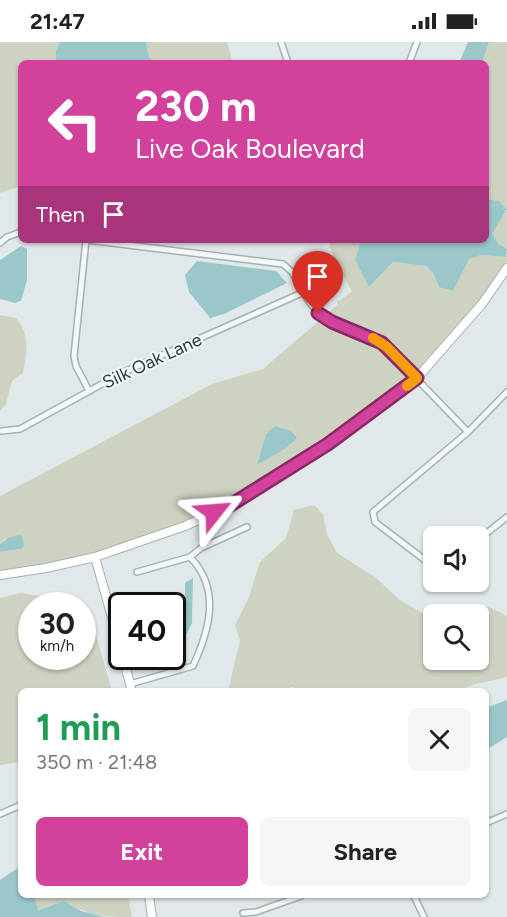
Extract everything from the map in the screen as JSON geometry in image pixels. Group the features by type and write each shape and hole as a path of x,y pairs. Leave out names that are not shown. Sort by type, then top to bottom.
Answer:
{"street":[{"path":"281,42 287,60"},
{"path":"410,60 417,42"},
{"path":"0,243 7,237 18,233"},
{"path":"87,243 74,356 76,366 90,391"},
{"path":"113,243 283,264 292,272 318,313 332,322 382,343 468,432"},
{"path":"0,575 95,557 185,526 229,506 328,444 417,378 482,304 507,268"},
{"name":"Silk Oak Lane","path":"2,431 20,429 122,373 304,292"},
{"path":"423,559 375,522 373,512 468,432 507,392"},
{"path":"489,531 507,517"},
{"path":"137,572 190,557 201,548 247,527"},
{"path":"95,557 108,603"},
{"path":"126,670 131,688 193,666 201,648 210,610 210,590 198,565 190,557"},
{"path":"0,814 18,806"},
{"path":"489,822 507,814"},
{"path":"149,898 152,917"},
{"path":"243,913 256,912 295,898"},
{"path":"415,898 424,917"}],"green space":[{"path":"0,42 60,42 56,50 56,60 18,60 18,187 0,193"},
{"path":"146,42 227,42 232,60 152,60 149,57"},
{"path":"489,42 507,42 507,209 499,201 489,199 489,60 483,60"},
{"path":"507,210 507,249 499,244 491,234"},
{"path":"330,243 360,243 355,260 370,286 393,262 426,266 433,273 439,287 468,259 481,255 506,257 507,255 507,261 479,302 418,373 384,339 326,314 337,305 337,302 352,292 331,251"},
{"path":"0,315 16,318 20,324 24,331 26,358 23,373 12,381 6,404 0,411"},
{"path":"320,320 380,346 412,378 291,463 226,503 199,516 144,537 88,554 0,571 0,552 21,549 6,538 0,544 0,496 212,384 263,369"},
{"path":"314,505 323,514 327,534 337,553 376,578 401,601 423,613 423,670 489,670 489,607 507,616 507,677 465,688 228,688 240,640 235,625 249,597 260,562 286,538 294,510"},
{"path":"18,594 18,670 96,670 96,636 111,688 18,688 18,762 0,765 0,598"},
{"path":"34,898 128,898 132,917 97,915 64,901 37,910"}],"water":[{"path":"60,42 146,42 149,57 152,60 56,60 56,50"},
{"path":"468,42 489,42 483,60 460,60"},
{"path":"489,199 499,201 507,209 492,234 499,244 507,249 506,257 481,255 469,259 453,291 439,287 433,273 426,266 393,262 369,287 355,260 360,243 489,243"},
{"path":"21,246 27,249 27,280 21,301 15,303 0,299 0,260"},
{"path":"197,261 276,271 287,283 224,314 210,318 189,292 185,275"},
{"path":"275,426 291,431 297,438 286,448 257,465 266,434"},
{"path":"22,536 24,546 21,549 0,552 0,544 8,538"},
{"path":"193,578 192,623 186,635 186,592 185,583"},
{"path":"507,700 507,737 489,748 489,707"},
{"path":"18,868 18,898 35,898 38,910 64,901 81,911 105,917 0,917 0,880"}],"slow traffic":[{"path":"373,338 387,347 417,378 407,386"}],"route":[{"path":"214,512 229,506 328,444 417,378 382,343 332,322 318,313"}]}
